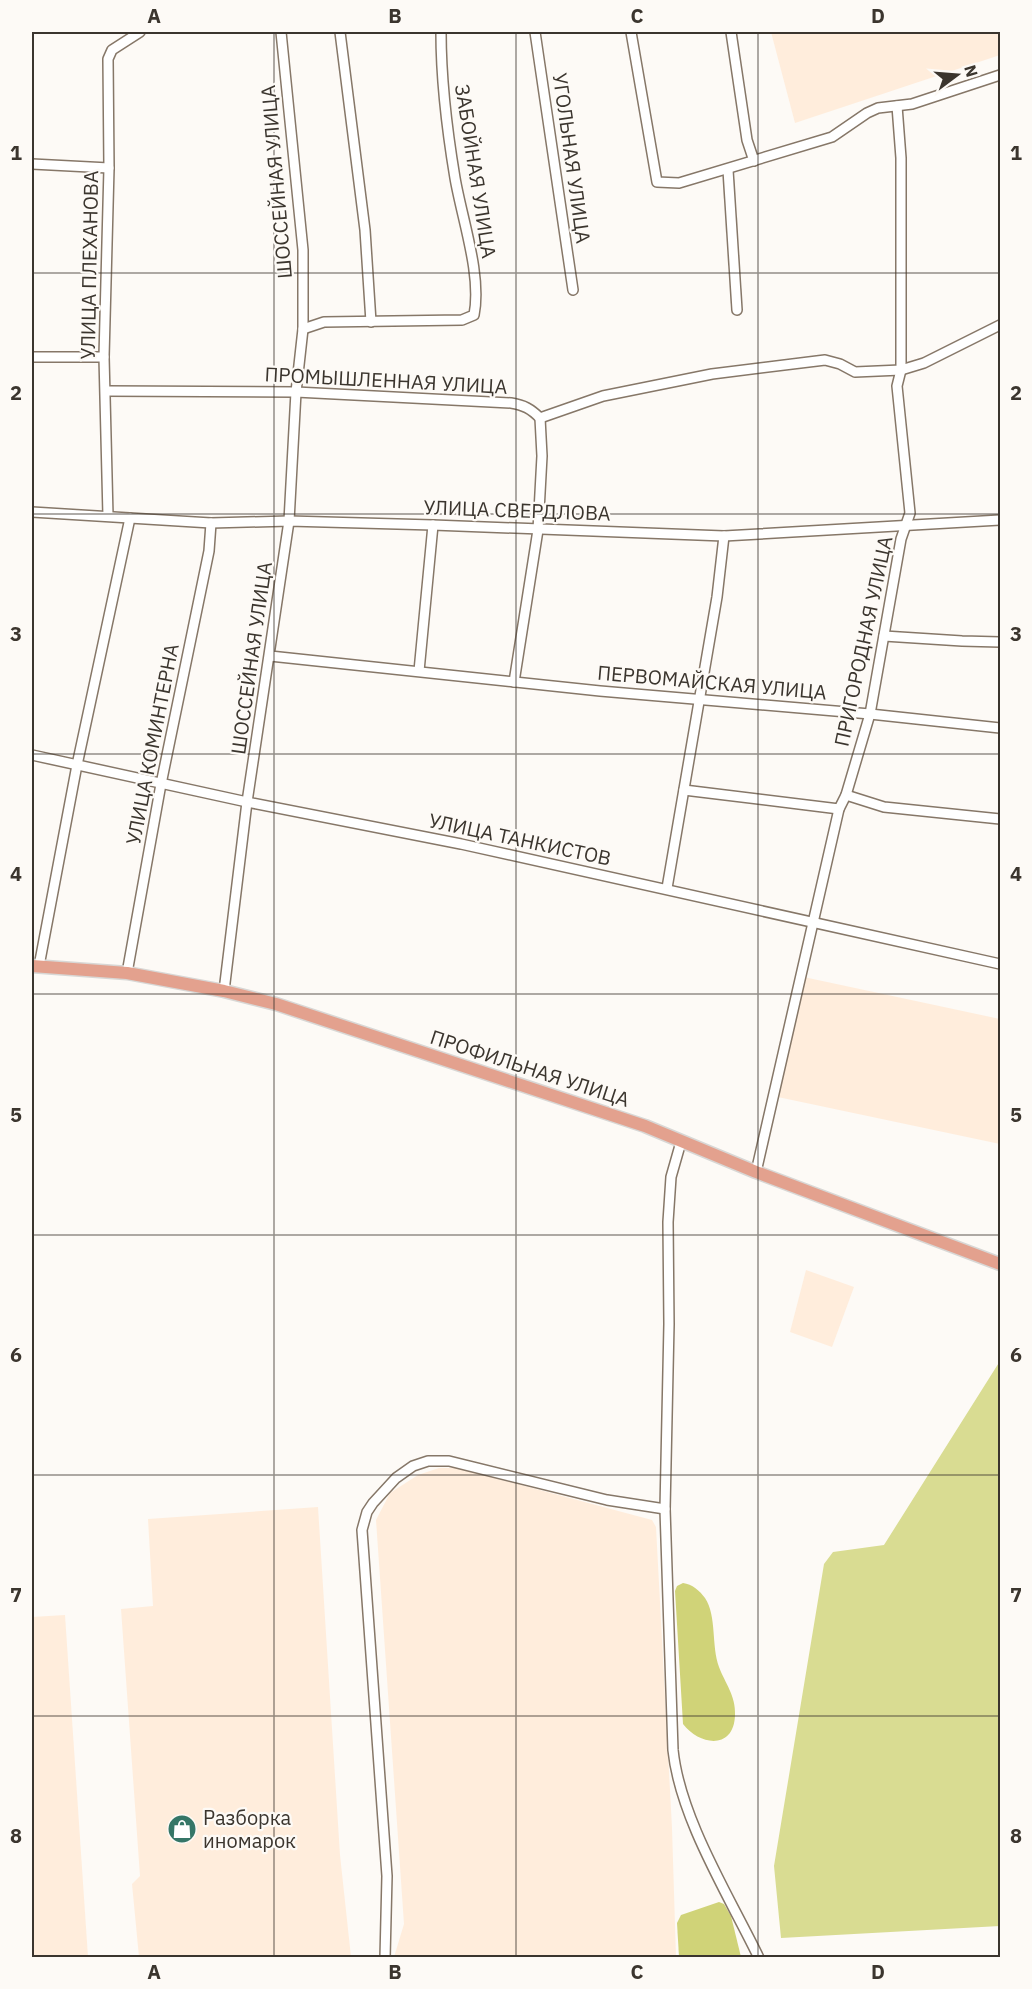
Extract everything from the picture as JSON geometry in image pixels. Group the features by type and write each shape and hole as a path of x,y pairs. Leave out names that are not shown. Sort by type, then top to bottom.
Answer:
{"main road":[{"name":"ПРОФИЛЬНАЯ УЛИЦА","path":"35,966 127,973 224,991 286,1007 645,1126 756,1172 999,1260"}],"street":[{"name":"УЛИЦА ПЛЕХАНОВА","path":"108,516 104,357 109,168 108,59 112,50 140,32"},
{"name":"ШОССЕЙНАЯ УЛИЦА","path":"224,991 248,802 289,521 296,392 303,329 302,234 281,32"},
{"path":"303,329 324,322 371,322 365,230 340,32"},
{"name":"ЗАБОЙНАЯ УЛИЦА","path":"371,322 462,320 474,315 476,303 470,244 455,179 441,58 441,32"},
{"name":"УГОЛЬНАЯ УЛИЦА","path":"535,32 573,290"},
{"path":"631,32 657,182 678,183 728,170 832,137 878,108 912,104 1000,75"},
{"path":"731,32 747,140 754,161"},
{"name":"ПРИГОРОДНАЯ УЛИЦА","path":"756,1172 839,809 846,795 870,714 901,539 910,513 897,386 901,370 901,158 897,106"},
{"path":"32,164 109,168"},
{"path":"728,170 737,310"},
{"path":"514,682 538,530 542,456 540,418 603,396 712,375 825,360 840,364 855,372 901,370 924,363 1000,325"},
{"path":"32,357 104,357"},
{"name":"ПРОМЫШЛЕННАЯ УЛИЦА","path":"106,391 296,392 511,403 531,409 540,418"},
{"name":"УЛИЦА СВЕРДЛОВА","path":"33,515 108,516 211,523 289,521 724,536 1000,520"},
{"path":"35,966 130,518"},
{"name":"УЛИЦА КОМИНТЕРНА","path":"127,973 160,784 209,551 211,523"},
{"path":"419,671 433,525"},
{"path":"667,888 717,597 724,536"},
{"path":"884,636 1000,642"},
{"name":"ПЕРВОМАЙСКАЯ УЛИЦА","path":"270,656 699,700 870,714 1000,729"},
{"name":"УЛИЦА ТАНКИСТОВ","path":"32,755 160,784 667,888 1000,964"},
{"path":"684,790 839,809"},
{"path":"846,795 884,807 1000,819"},
{"path":"681,1142 670,1177 668,1222 666,1509 675,1765 691,1819 759,1958"},
{"path":"385,1958 387,1876 362,1530 367,1512 383,1490 413,1466 428,1461 449,1461 607,1500 666,1509"}],"shaded area":[{"path":"771,32 1000,32 1000,55 795,123"},
{"path":"799,976 1000,1019 1000,1144 773,1096"},
{"path":"806,1270 854,1287 832,1347 790,1332"},
{"path":"439,1468 457,1468 652,1520 656,1527 672,1828 676,1957 394,1957 404,1924 376,1520 390,1493 418,1475"},
{"path":"318,1507 340,1855 351,1957 139,1957 132,1884 140,1876 121,1609 153,1606 148,1519"},
{"path":"65,1615 88,1957 32,1957 32,1617"}],"green space":[{"path":"1000,1361 1000,1926 781,1938 774,1866 824,1564 833,1552 884,1545"},
{"path":"683,1583 698,1590 709,1605 719,1667 734,1702 733,1726 723,1739 715,1741 698,1737 683,1724 675,1591 677,1586"},
{"path":"719,1902 724,1904 731,1916 741,1957 679,1957 677,1923 681,1915"}],"place":[{"name":"Разборка иномарок","path":"182,1829"}]}
